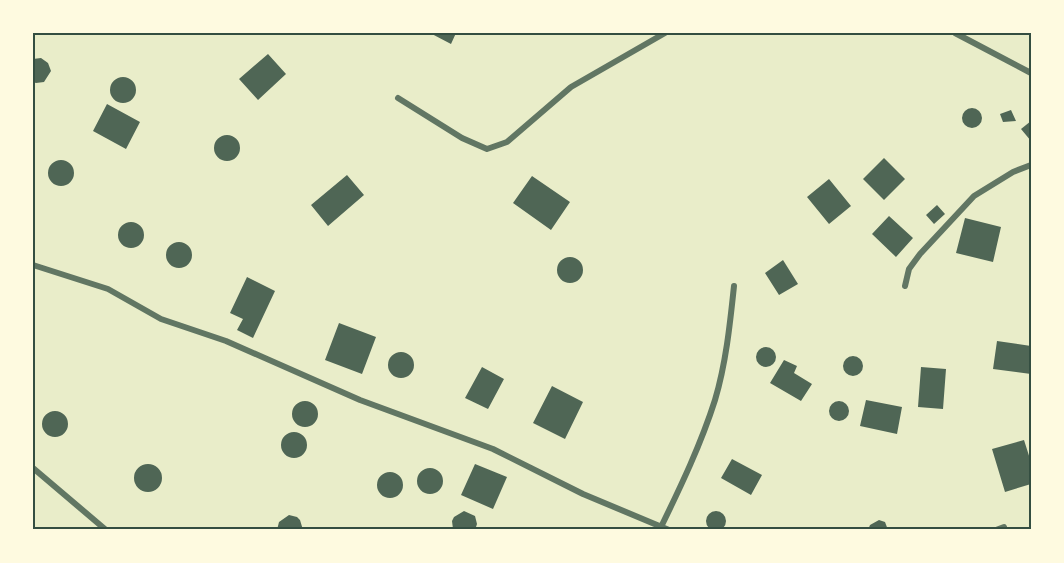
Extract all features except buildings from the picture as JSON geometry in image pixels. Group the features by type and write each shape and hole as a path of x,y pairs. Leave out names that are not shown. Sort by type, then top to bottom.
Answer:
{"street":[{"path":"398,98 432,121 487,149 507,142 570,87 665,33"},
{"path":"955,33 1031,73"},
{"path":"905,286 909,269 920,254 975,196 998,181 1031,165"},
{"path":"33,266 108,289 161,320 226,341 360,400 493,449 583,494 669,530"},
{"path":"661,527 687,474 715,399 730,329 734,286"},
{"path":"33,468 106,530"},
{"path":"996,530 1004,527"}]}
